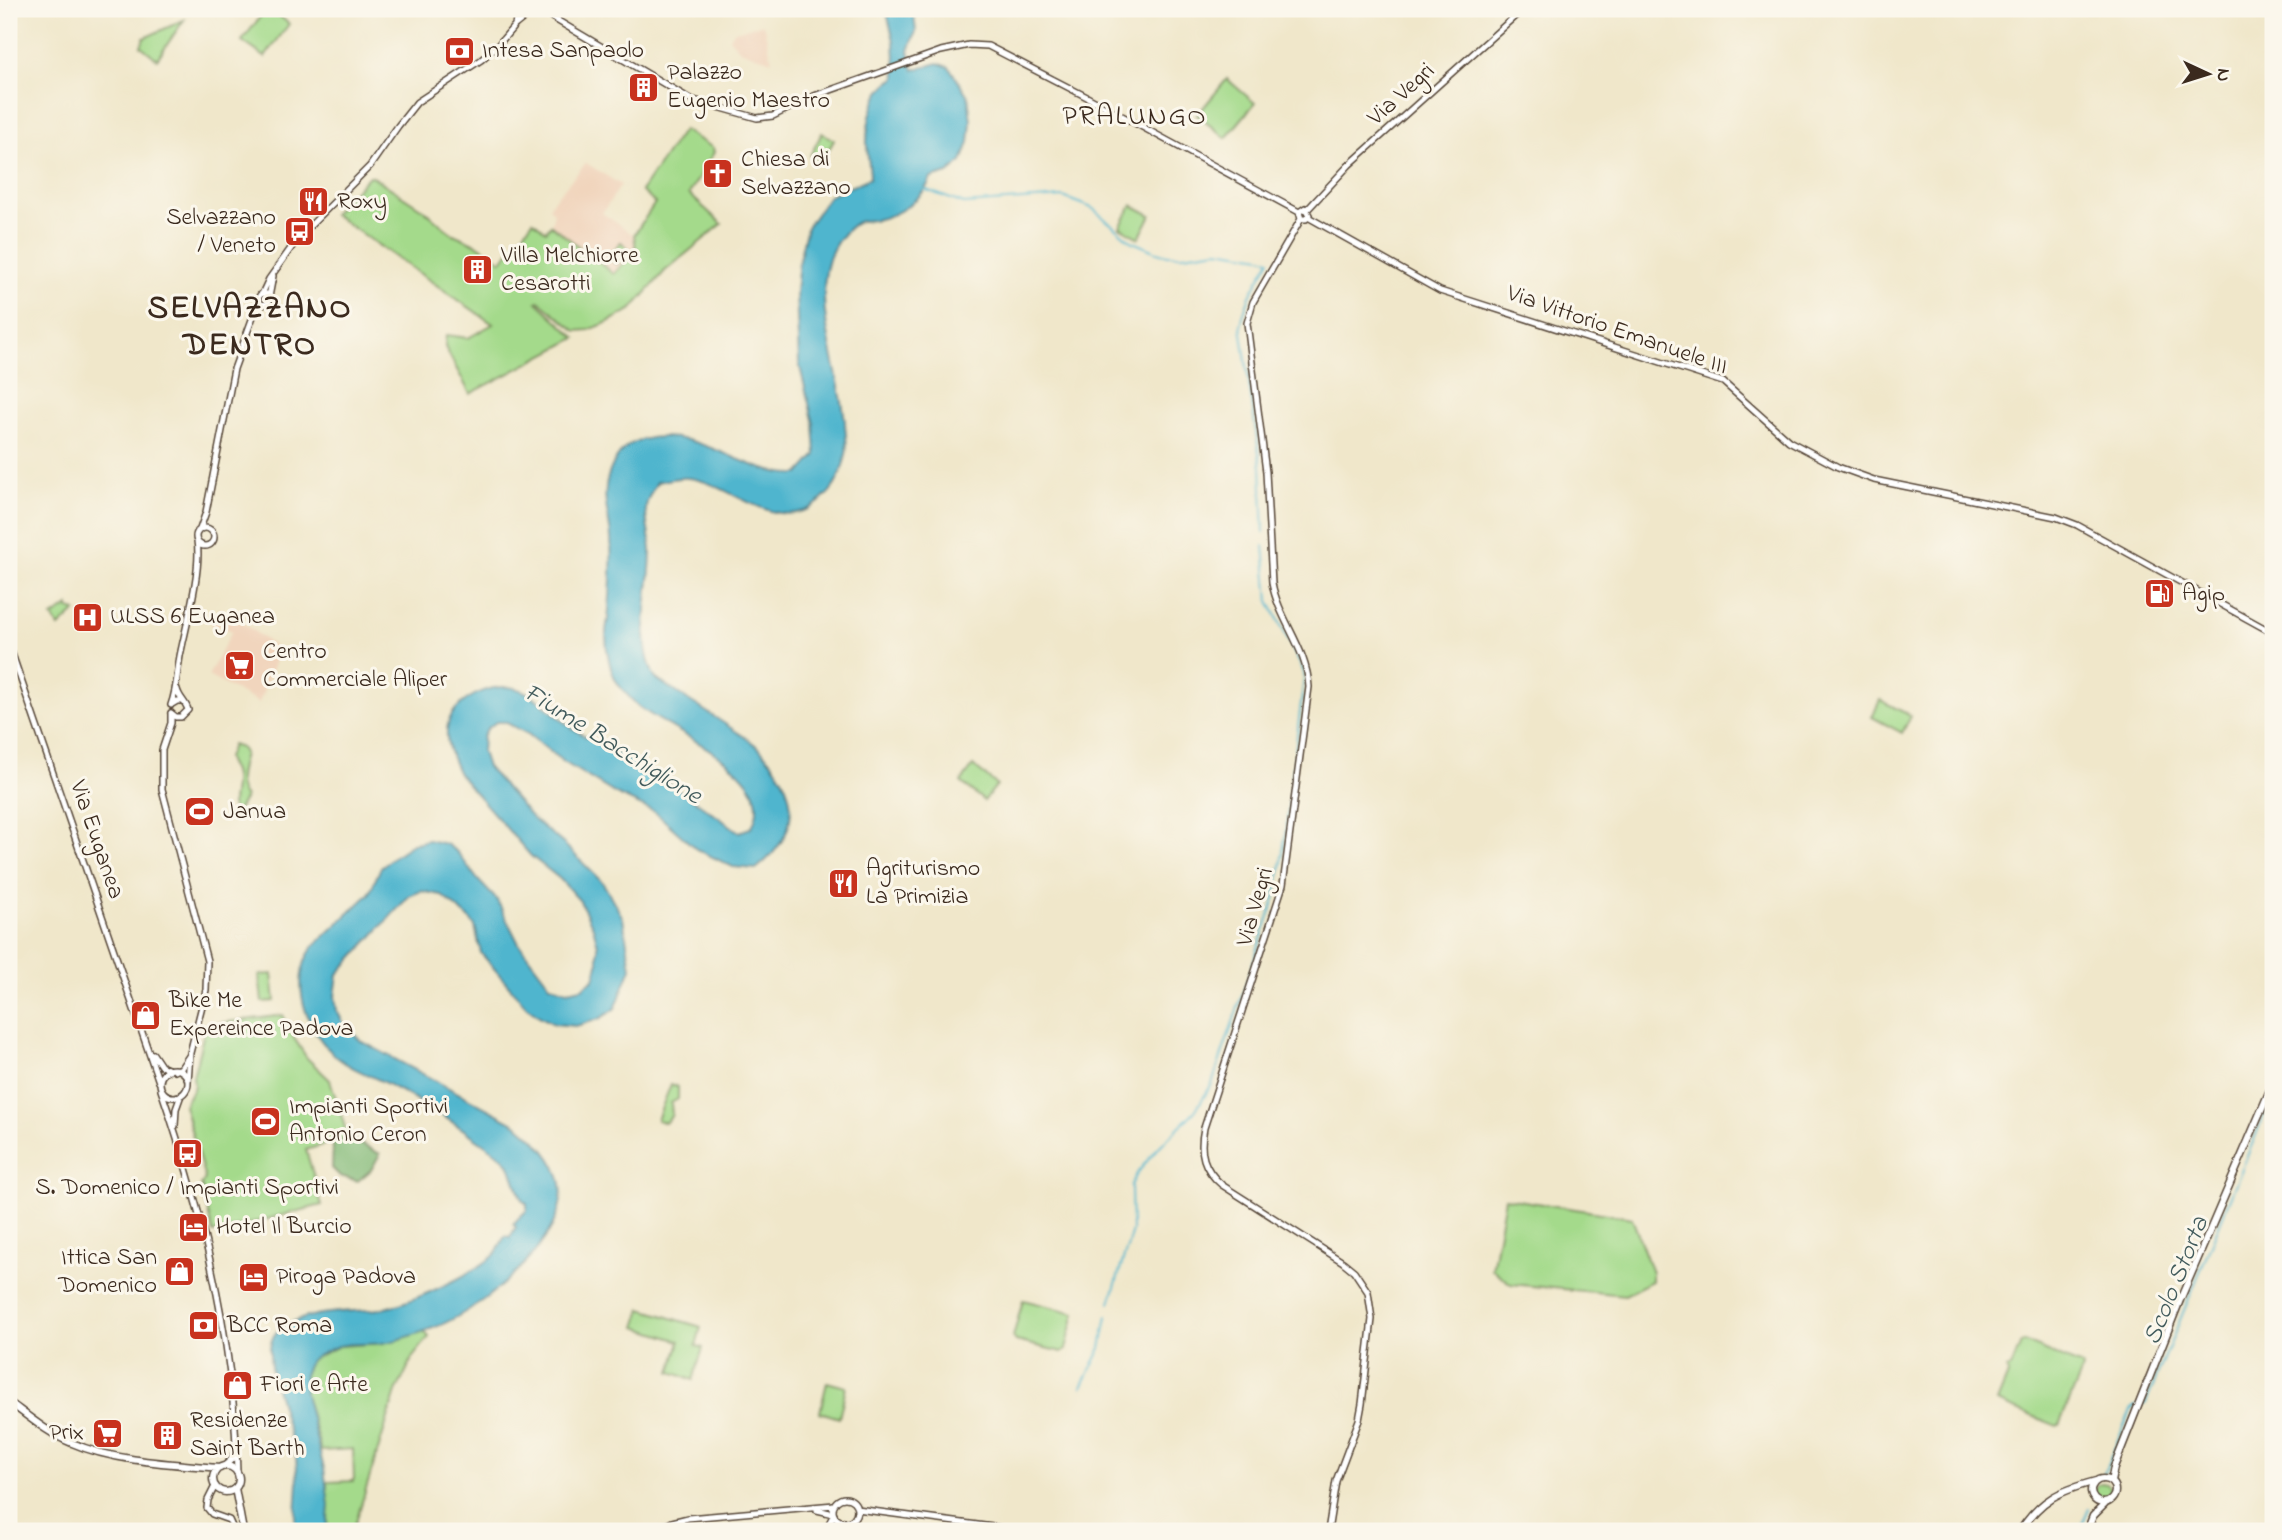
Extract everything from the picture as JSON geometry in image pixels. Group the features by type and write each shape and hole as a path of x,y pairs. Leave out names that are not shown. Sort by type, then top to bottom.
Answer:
{"main road":[{"path":"2087,1531 2093,1516 2105,1503 2112,1500 2115,1493 2111,1482 2114,1467 2180,1300 2273,1083"},
{"path":"9,1402 58,1436 81,1447 107,1454 197,1468 231,1467 237,1473"},
{"path":"214,1477 222,1467"},
{"path":"2093,1516 2091,1487 2114,1467"},
{"path":"197,1468 214,1477 220,1489 235,1488"},
{"name":"Via Euganea","path":"237,1473 239,1479 235,1488 243,1531"},
{"path":"2020,1531 2032,1512 2045,1500 2100,1480 2111,1482"},
{"name":"Via Euganea","path":"220,1489 238,1508"},
{"path":"2071,1489 2084,1491 2105,1503"}],"street":[{"path":"514,25 519,9 553,18"},
{"path":"543,9 553,18"},
{"name":"Via Vegri","path":"1328,1531 1336,1482 1359,1420 1362,1404 1372,1319 1368,1292 1354,1271 1343,1262 1222,1185 1207,1169 1201,1152 1204,1128 1283,885 1309,687 1305,660 1279,609 1272,583 1266,472 1247,323 1253,302 1307,210 1349,164 1523,9"},
{"path":"188,1082 190,1054 206,990 207,961 205,945 162,789 162,750 171,723 171,705 177,690 179,663 198,561 196,535 206,512 232,376 241,345 260,297 299,237 370,166 417,102 481,60 514,25 532,11"},
{"name":"Via Vittorio Emanuele III","path":"553,18 690,99 757,118 778,114 814,96 941,51 960,46 988,46 1440,291 1723,382 1789,441 1838,467 1874,480 2056,517 2077,525 2273,633"},
{"path":"253,317 270,301 274,274"},
{"path":"260,297 270,297"},
{"path":"260,297 261,304 266,305"},
{"path":"198,561 214,539 206,512"},
{"path":"200,529 211,530"},
{"path":"197,541 207,546"},
{"name":"Via Euganea","path":"9,645 148,1047 177,1136 206,1241 219,1304 234,1413 237,1473"},
{"path":"171,723 187,712 177,690"},
{"path":"171,705 182,701"},
{"path":"172,713 179,718"},
{"name":"Via Euganea","path":"148,1047 157,1062 184,1075 188,1082 175,1116 177,1136"},
{"path":"159,1082 162,1073 181,1068 190,1054"},
{"path":"161,1090 181,1095"},
{"path":"222,1467 234,1455 236,1448"},
{"path":"220,1489 210,1495 207,1504 209,1512 229,1520 234,1531"},
{"path":"655,1531 672,1522 688,1518 834,1505 841,1498 854,1501 857,1509 850,1531"},
{"path":"825,1531 834,1514 834,1505"},
{"path":"857,1509 1023,1531"},
{"path":"817,1510 834,1514 842,1521 853,1519"}],"shaded area":[{"path":"763,24 772,61 740,50 729,38 735,31"},
{"path":"586,163 621,185 602,213 634,235 636,249 614,274 551,225 554,212 549,208 552,202"},
{"path":"220,608 228,613 227,616 237,623 239,620 279,650 259,703 208,676 232,631 218,624 216,627 211,624"}],"green space":[{"path":"266,9 271,9 289,24 265,57 242,41"},
{"path":"184,20 157,59 141,46 144,38"},
{"path":"1227,79 1255,103 1226,138 1197,115"},
{"path":"683,130 713,148 714,152 689,194 722,224 665,271 631,310 604,324 589,330 576,331 537,302 576,338 470,394 445,347 446,335 468,338 493,324 333,214 372,176 424,210 451,233 478,245 502,261 533,221 546,231 551,225 614,274 636,249 634,235 655,203 641,191"},
{"path":"822,133 834,140 822,162 810,156"},
{"path":"1132,205 1151,215 1139,238 1120,227"},
{"path":"621,242 629,249 616,264 608,257"},
{"path":"69,606 69,609 76,611 59,627 52,617"},
{"path":"1880,700 1911,716 1902,733 1872,717"},
{"path":"232,745 241,748 244,753 239,781 245,797 235,815 232,806 234,777 227,758"},
{"path":"973,766 997,785 984,801 961,782"},
{"path":"272,974 275,1001 262,1002 259,975"},
{"name":"Impianti Sportivi Antonio Ceron","path":"283,1015 307,1058 330,1080 348,1137 306,1150 322,1205 213,1233 201,1184 205,1179 184,1105 194,1086 193,1076 206,1025"},
{"path":"671,1084 678,1087 678,1099 671,1103 672,1115 665,1123 657,1120"},
{"path":"348,1137 380,1154 371,1170 358,1181 340,1176 332,1168 333,1143"},
{"path":"1505,1198 1632,1218 1652,1273 1652,1281 1625,1295 1511,1284 1492,1269"},
{"path":"1023,1300 1075,1313 1066,1349 1062,1352 1016,1341 1013,1337"},
{"path":"642,1309 701,1327 696,1346 703,1348 693,1380 671,1372 680,1341 636,1327"},
{"path":"424,1331 429,1337 413,1357 396,1392 353,1531 327,1531 327,1482 354,1481 353,1449 321,1451 304,1391 304,1375 310,1360 339,1346 383,1343"},
{"path":"2021,1343 2082,1366 2057,1426 1997,1402 2008,1375 2007,1369 2011,1368"},
{"path":"827,1382 846,1387 839,1418 820,1412"},
{"path":"2100,1483 2106,1483 2111,1491 2109,1497 2100,1499 2095,1494 2095,1488"}],"water":[{"path":"886,9 913,9 916,31 909,51 914,70 938,63 949,67 968,96 971,121 969,142 962,162 948,173 931,178 922,193 908,206 883,218 860,221 844,233 833,249 826,268 824,289 828,334 847,442 838,479 818,503 802,512 786,514 770,511 705,482 689,478 657,482 646,507 651,550 645,631 649,663 655,678 758,747 782,778 791,810 789,825 772,855 756,869 733,867 696,849 655,812 616,794 562,761 528,734 505,722 496,722 487,729 483,737 482,752 487,767 532,818 565,845 603,883 623,918 631,968 615,1009 599,1019 576,1026 554,1024 526,1006 481,953 475,926 468,917 441,895 421,891 409,896 338,974 335,996 337,1011 345,1026 361,1041 518,1125 539,1144 555,1166 561,1184 560,1205 537,1250 518,1271 474,1306 433,1328 408,1337 382,1343 339,1346 310,1360 304,1375 305,1394 324,1469 329,1505 327,1531 295,1531 298,1482 296,1458 270,1362 271,1344 276,1333 304,1318 328,1313 380,1309 406,1302 438,1288 492,1257 505,1236 510,1237 516,1227 513,1224 527,1210 527,1204 522,1200 511,1169 500,1155 427,1106 351,1067 332,1053 312,1026 305,1010 302,977 305,961 313,947 369,894 381,867 412,844 428,840 446,844 457,852 497,900 519,944 550,985 567,991 582,988 594,979 598,965 598,945 593,927 580,901 560,879 531,856 459,774 452,758 447,741 451,716 468,699 483,691 506,687 530,695 575,730 666,782 739,832 751,828 757,808 752,789 738,772 696,741 637,705 621,688 613,674 606,640 611,556 606,485 616,459 629,445 662,437 683,439 779,473 799,474 816,455 814,424 799,363 796,293 799,260 807,227 829,196 870,178 867,143 870,115 882,89 896,78 894,41"}],"waterway":[{"path":"924,189 964,204 1063,197 1092,208 1131,241 1167,255 1218,250 1270,260 1256,284 1241,326 1261,467 1264,533"},
{"path":"1110,1303 1132,1231 1131,1185 1157,1149 1195,1111 1212,1084 1274,901 1282,861 1304,678 1303,670 1269,601 1264,546"},
{"name":"Scolo Storta","path":"2142,1405 2146,1403 2273,1093"},
{"path":"1082,1387 1101,1348 1107,1316"},
{"name":"Scolo Storta","path":"2104,1473 2132,1408 2136,1406"},
{"name":"Scolo Storta","path":"2079,1531 2089,1508"}],"place":[{"name":"Intesa Sanpaolo","path":"459,51"},
{"name":"Palazzo Eugenio Maestro","path":"644,87"},
{"name":"Chiesa di Selvazzano","path":"718,174"},
{"name":"Roxy","path":"314,202"},
{"name":"Selvazzano / Veneto","path":"299,232"},
{"name":"Villa Melchiorre Cesarotti","path":"478,270"},
{"name":"Agip","path":"2159,594"},
{"name":"ULSS 6 Euganea","path":"87,617"},
{"name":"Centro Commerciale Alìper","path":"240,666"},
{"name":"Janua","path":"200,812"},
{"name":"Agriturismo La Primizia","path":"843,883"},
{"name":"Bike Me Expereince Padova","path":"146,1015"},
{"name":"Impianti Sportivi Antonio Ceron","path":"266,1121"},
{"name":"S. Domenico / Impianti Sportivi","path":"187,1154"},
{"name":"Hotel Il Burcio","path":"193,1227"},
{"name":"Ittica San Domenico","path":"180,1272"},
{"name":"Piroga Padova","path":"253,1277"},
{"name":"BCC Roma","path":"204,1326"},
{"name":"Fiori e Arte","path":"237,1385"},
{"name":"Prix","path":"107,1433"},
{"name":"Residenze Saint Barth","path":"167,1435"}],"district":[{"name":"PRALUNGO","path":"1135,117"},
{"name":"SELVAZZANO DENTRO","path":"250,328"}],"water label":[{"name":"Fiume Bacchiglione","path":"612,745"}]}
